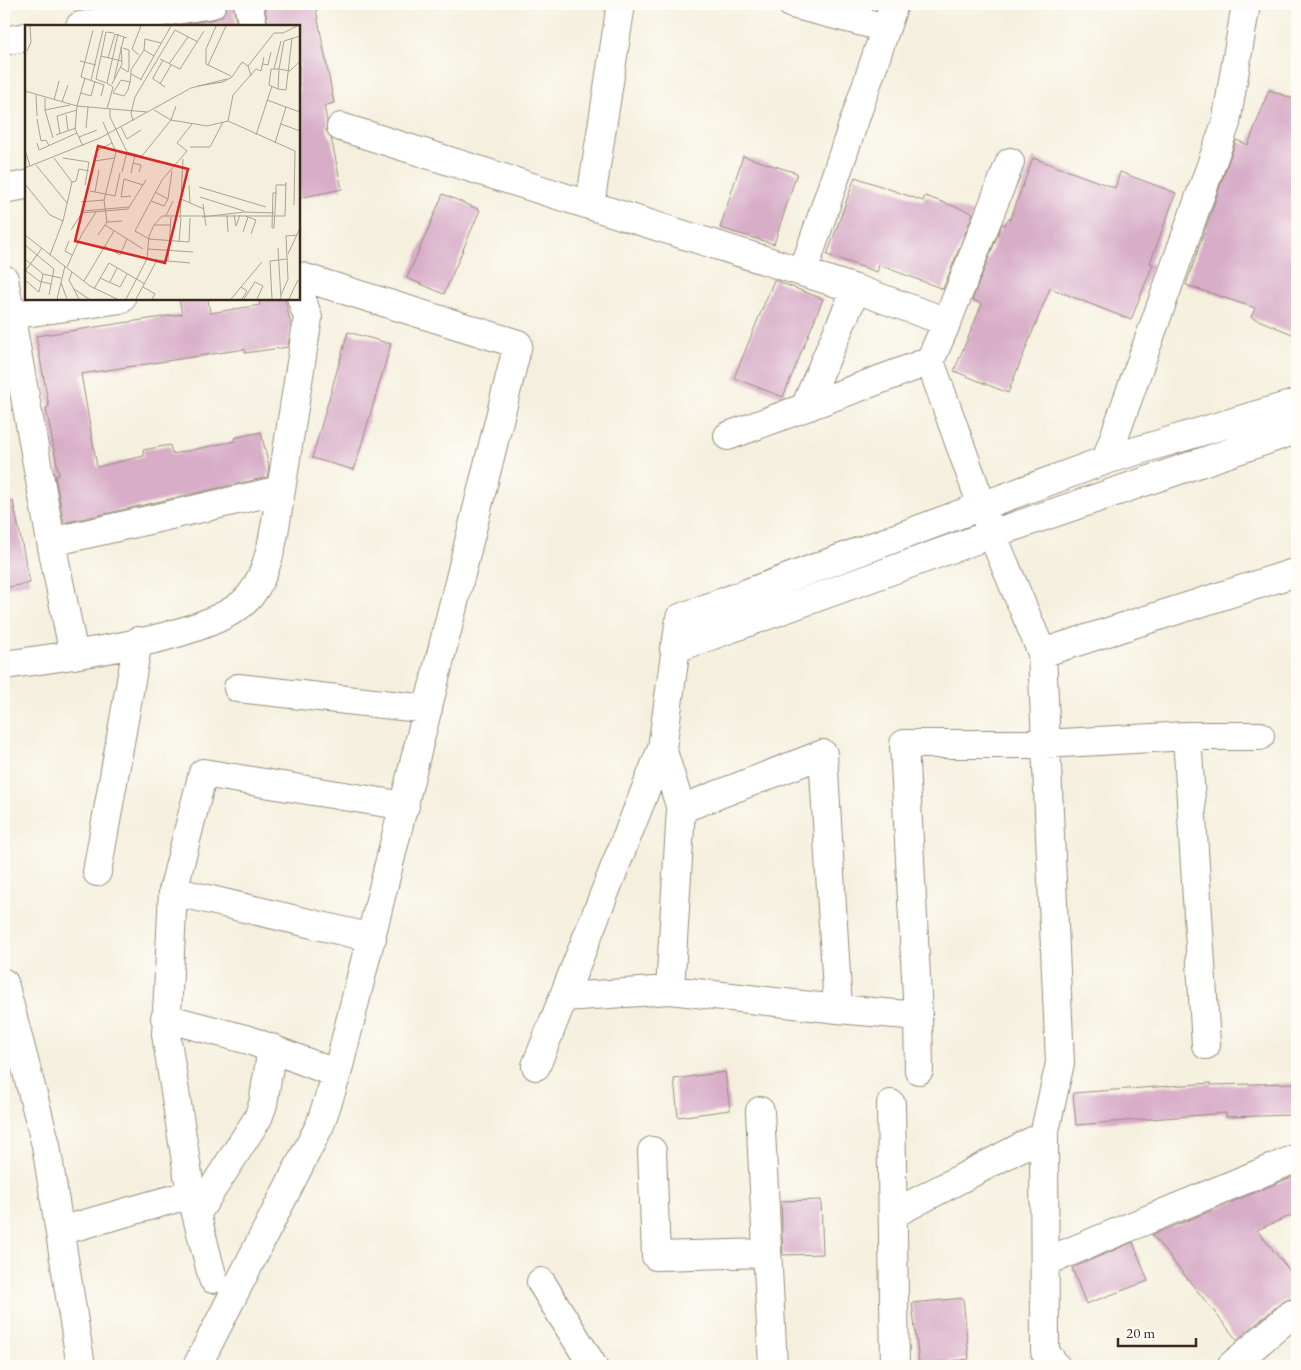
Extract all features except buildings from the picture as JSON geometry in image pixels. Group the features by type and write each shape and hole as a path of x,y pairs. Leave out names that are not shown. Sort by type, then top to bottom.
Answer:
{"street":[{"path":"83,25 120,11 212,4"},
{"path":"248,4 252,25"},
{"path":"590,205 620,4"},
{"path":"792,4 890,16 803,272"},
{"path":"1106,460 1226,123 1246,4"},
{"path":"4,41 25,37"},
{"path":"340,127 856,289 947,322"},
{"path":"1010,162 947,322 930,360 992,534 1042,653 1060,1063 1044,1135 1045,1352 1056,1366"},
{"path":"4,189 25,185"},
{"path":"197,1366 320,1126 337,1074 518,344 300,276"},
{"path":"4,279 7,315 74,655"},
{"path":"805,407 856,289"},
{"path":"4,665 74,655 193,630 233,612 250,595 262,574 270,551 281,490 308,318 300,294"},
{"path":"7,315 114,300"},
{"path":"728,436 930,360"},
{"path":"536,1066 662,748 674,649 680,618 1106,460 1297,403"},
{"path":"674,649 992,534 1293,431 1297,422"},
{"path":"51,542 281,490"},
{"path":"1042,653 1297,572"},
{"path":"97,872 138,641"},
{"path":"238,688 428,709"},
{"path":"1187,736 1206,1045"},
{"path":"919,1070 904,744 1045,744 1187,736 1260,736"},
{"path":"662,748 681,809 670,990"},
{"path":"681,809 823,754 838,1009"},
{"path":"213,1279 194,1204 165,1018 173,892 203,773 404,806"},
{"path":"173,892 372,938"},
{"path":"4,983 46,1145 81,1366"},
{"path":"564,997 670,990 918,1016"},
{"path":"165,1018 272,1048 337,1074"},
{"path":"60,1231 194,1204 258,1118 263,1104 272,1048"},
{"path":"891,1104 895,1366"},
{"path":"760,1111 773,1366"},
{"path":"893,1214 1044,1135"},
{"path":"652,1151 656,1256 767,1253"},
{"path":"1045,1262 1297,1158"},
{"path":"541,1282 593,1366"},
{"path":"1231,1366 1292,1314"}]}
